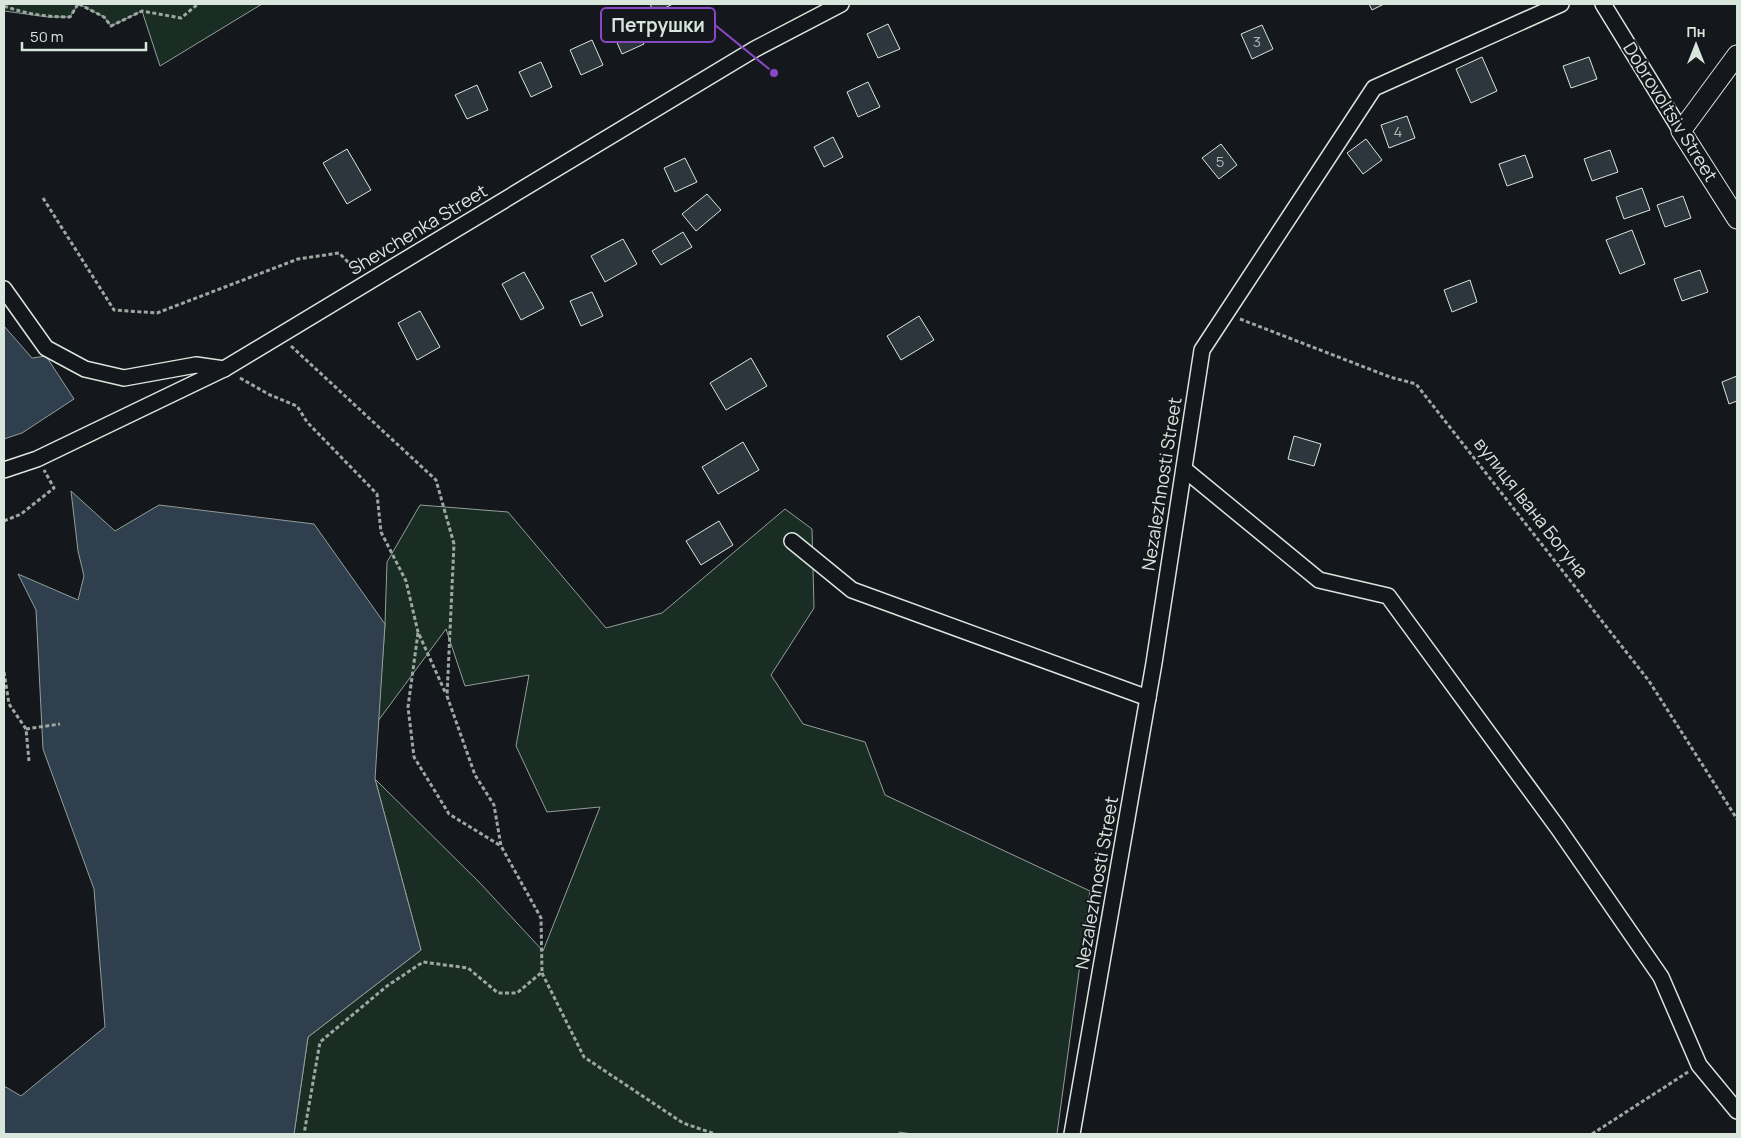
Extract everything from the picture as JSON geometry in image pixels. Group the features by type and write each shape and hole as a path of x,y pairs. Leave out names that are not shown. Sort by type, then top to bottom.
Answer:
{"street":[{"name":"Shevchenka Street","path":"4,470 37,459 224,368 755,49 841,4"},
{"name":"Nezalezhnosti Street","path":"1072,1134 1148,698 1202,350 1374,88 1561,4"},
{"name":"Dobrovoltsiv Street","path":"1603,4 1737,219"},
{"path":"1681,131 1737,55"},
{"path":"4,289 46,348 85,369 124,378 196,365 224,368"},
{"path":"1184,469 1319,580 1388,596 1558,828 1661,976 1700,1065 1737,1111"},
{"path":"792,541 852,590 1148,698"}],"path":[{"path":"4,6 24,14 70,17 79,4 104,17 111,26 142,11 181,18 198,4"},
{"path":"43,198 114,310 157,313 298,259 338,253 368,282"},
{"name":"вулиця Івана Богуна","path":"1225,314 1390,377 1416,384 1649,681 1737,819"},
{"path":"279,335 436,480 454,544 447,696"},
{"path":"224,368 270,395 297,406 307,422 377,494 381,532 406,581 418,632 447,696 475,775 494,805 501,846 541,918 542,972 584,1057 683,1123 715,1134"},
{"path":"4,521 21,514 54,488 37,459"},
{"path":"418,632 408,707 414,757 449,814 501,846"},
{"path":"4,672 10,704 26,729 29,760"},
{"path":"26,729 60,724"},
{"path":"304,1134 320,1042 394,981 423,962 468,968 498,993 517,993 542,972"},
{"path":"1592,1134 1700,1065"}],"green space":[{"path":"4,4 78,4 70,17 48,17 4,11"},
{"path":"79,4 262,4 160,66 142,11 111,26 104,17"},
{"path":"420,505 508,512 606,628 662,613 785,509 812,529 814,608 771,675 803,724 865,742 885,795 1090,891 1057,1134 912,1134 899,1132 899,1134 294,1134 308,1037 421,950 375,779 480,883 543,951 600,807 547,812 516,746 529,675 465,686 446,629 378,721 385,624 387,562"}],"water":[{"path":"4,326 32,358 46,356 74,399 22,433 4,439"},
{"path":"71,491 115,531 159,505 314,524 385,624 375,779 421,950 308,1037 294,1134 4,1134 4,1086 21,1096 105,1027 94,889 43,749 36,610 18,574 78,600 84,576 78,551"}],"building":[{"path":"650,4 673,4 654,13"},
{"path":"1369,4 1384,4 1372,10"},
{"path":"632,19 644,44 622,54 611,29"},
{"path":"888,24 900,49 878,58 867,34"},
{"path":"1262,25 1273,49 1252,59 1241,34"},
{"path":"592,40 603,65 581,75 570,50"},
{"path":"1482,57 1497,91 1471,103 1456,69"},
{"path":"1589,57 1597,79 1571,88 1563,66"},
{"path":"541,62 552,87 531,97 519,72"},
{"path":"868,82 880,107 858,117 847,92"},
{"path":"477,85 488,110 467,119 455,95"},
{"path":"1407,116 1415,138 1389,148 1381,125"},
{"path":"833,137 843,157 824,167 814,147"},
{"path":"1366,139 1382,160 1363,174 1347,153"},
{"path":"1221,144 1237,165 1219,179 1202,158"},
{"path":"347,149 371,190 347,204 323,163"},
{"path":"1610,150 1618,172 1592,181 1584,159"},
{"path":"1525,155 1533,177 1507,186 1499,164"},
{"path":"685,158 697,182 675,192 664,168"},
{"path":"1642,188 1650,210 1624,219 1616,197"},
{"path":"707,194 721,210 696,231 682,214"},
{"path":"1683,196 1691,218 1665,227 1657,205"},
{"path":"1632,230 1645,264 1620,274 1606,240"},
{"path":"683,232 692,247 661,265 652,251"},
{"path":"623,239 637,264 605,282 591,256"},
{"path":"1700,270 1708,292 1682,301 1674,279"},
{"path":"524,272 544,308 521,320 502,284"},
{"path":"1470,280 1477,302 1452,312 1444,290"},
{"path":"592,292 603,316 581,326 570,301"},
{"path":"420,311 440,347 417,360 398,323"},
{"path":"919,316 934,340 901,360 887,336"},
{"path":"751,358 767,386 726,410 710,383"},
{"path":"1737,376 1737,401 1729,404 1722,382"},
{"path":"1294,436 1321,444 1314,466 1288,459"},
{"path":"743,442 759,470 718,494 702,467"},
{"path":"719,521 733,545 701,565 686,541"}],"place":[{"name":"Петрушки","path":"774,73"}]}
